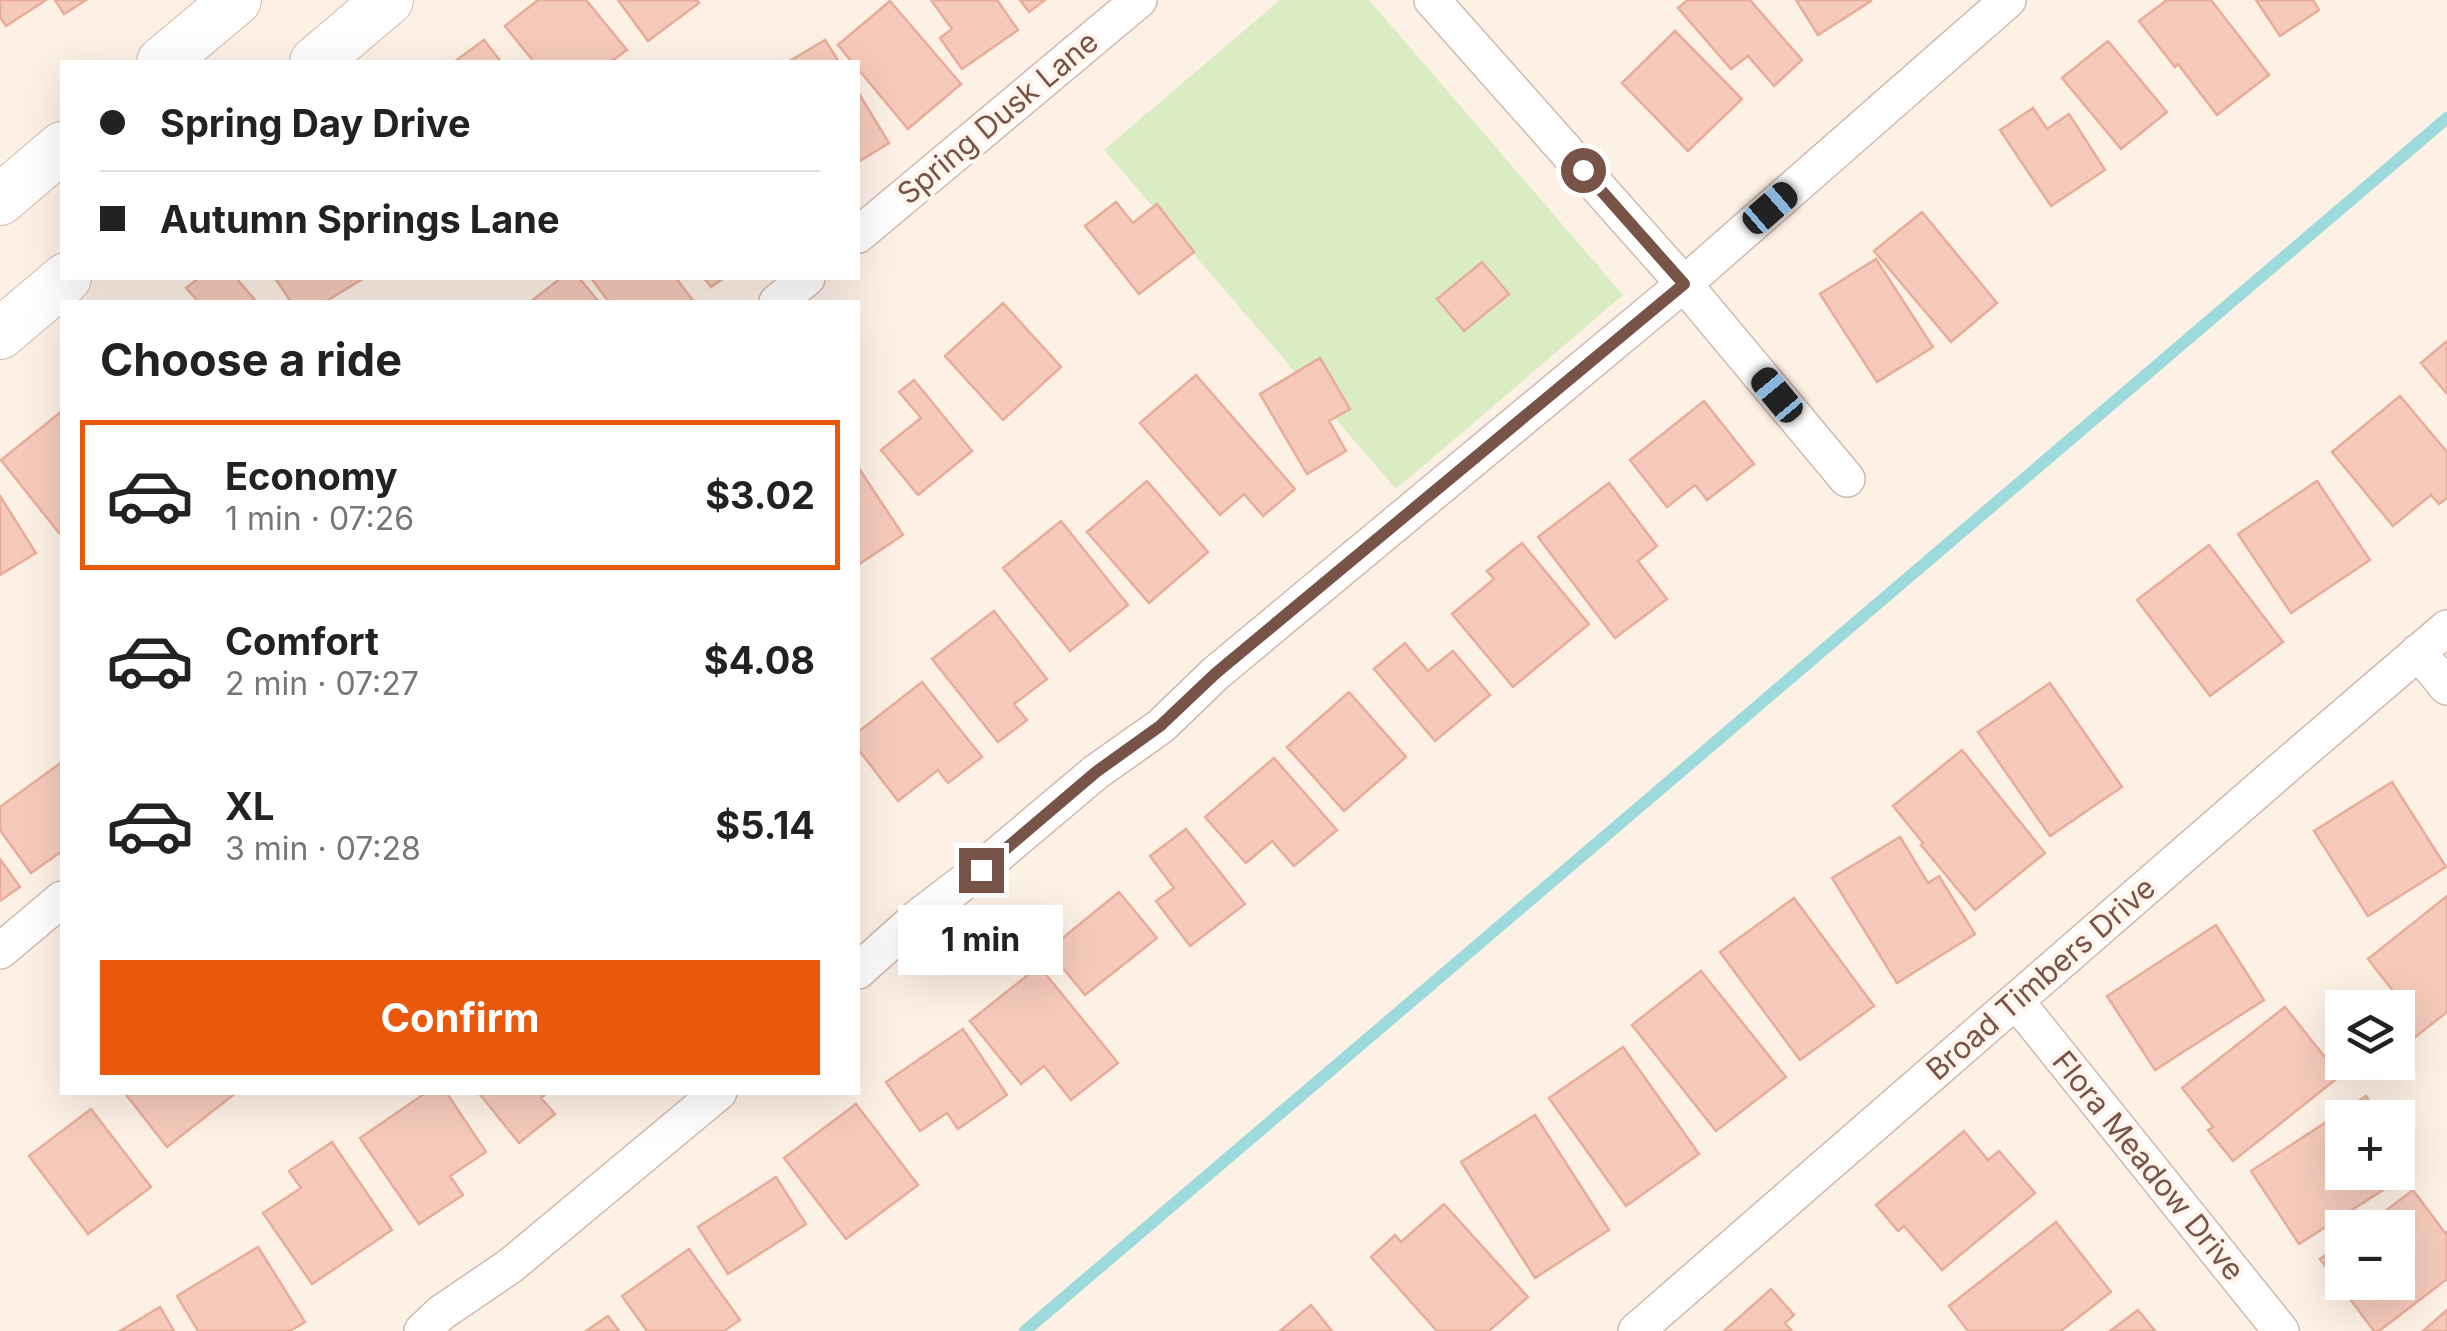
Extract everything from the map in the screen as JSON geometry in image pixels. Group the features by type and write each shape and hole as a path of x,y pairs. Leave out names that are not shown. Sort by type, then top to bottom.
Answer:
{"main road":[{"path":"164,60 236,0"},
{"path":"318,60 388,0"},
{"path":"0,200 60,149"},
{"path":"1,331 64,280"}],"street":[{"name":"Spring Dusk Lane","path":"860,234 1140,0"},
{"path":"1432,0 1684,284 1847,479"},
{"path":"860,970 1096,772 1160,726 1216,673 1684,284 2008,0"},
{"path":"780,300 804,280"},
{"name":"Broad Timbers Drive","path":"1636,1331 2447,628"},
{"path":"2418,652 2447,688"},
{"path":"0,951 60,901"},
{"name":"Flora Meadow Drive","path":"2016,1001 2281,1331"},
{"path":"422,1331 441,1313 510,1266 715,1095"}],"green space":[{"path":"1280,0 1369,0 1623,295 1396,489 1104,150"}],"building":[{"path":"0,0 46,0 6,26 0,17"},
{"path":"55,0 86,0 64,14"},
{"path":"538,0 586,0 627,50 613,60 532,60 505,26"},
{"path":"618,0 697,0 699,3 648,41"},
{"path":"931,0 997,0 1018,30 962,69 940,38 952,29"},
{"path":"1020,0 1045,0 1029,12"},
{"path":"1688,0 1750,0 1802,60 1774,86 1748,56 1731,69 1678,8"},
{"path":"1796,0 1870,0 1871,1 1818,35"},
{"path":"2167,0 2211,0 2269,75 2217,115 2139,21"},
{"path":"2256,0 2313,0 2319,10 2280,36"},
{"path":"890,1 961,84 908,129 860,71 860,60 850,60 838,45"},
{"path":"1675,31 1742,99 1688,151 1622,83"},
{"path":"484,40 499,60 457,60"},
{"path":"825,40 838,60 791,60"},
{"path":"2108,41 2167,112 2121,149 2062,78"},
{"path":"860,95 889,143 860,161"},
{"path":"2033,108 2047,129 2069,114 2105,170 2051,206 2000,130"},
{"path":"1116,202 1133,223 1157,204 1194,252 1139,294 1085,226"},
{"path":"1922,212 1997,303 1951,342 1874,251"},
{"path":"1876,259 1933,347 1877,382 1820,294"},
{"path":"1482,262 1509,294 1464,331 1437,299"},
{"path":"196,280 238,280 255,300 197,300 186,288"},
{"path":"276,280 361,280 328,300 290,300"},
{"path":"558,280 581,280 597,300 533,300"},
{"path":"592,280 678,280 692,300 608,300"},
{"path":"1003,303 1061,367 1003,420 945,356"},
{"path":"2447,341 2447,394 2421,363"},
{"path":"1320,358 1350,409 1329,421 1346,451 1307,474 1260,394"},
{"path":"1196,375 1295,489 1263,516 1244,494 1220,515 1140,423"},
{"path":"914,380 972,451 918,495 881,450 921,418 899,392"},
{"path":"2400,396 2447,452 2447,498 2439,504 2431,495 2393,526 2332,452"},
{"path":"1704,401 1754,464 1707,500 1695,485 1667,507 1630,460"},
{"path":"60,413 60,532 59,533 1,460"},
{"path":"860,470 903,535 860,564"},
{"path":"1147,481 1208,552 1149,603 1087,532"},
{"path":"2317,481 2370,560 2291,613 2238,534"},
{"path":"1609,483 1657,546 1638,561 1667,599 1615,638 1538,537"},
{"path":"0,496 36,553 0,575"},
{"path":"1061,521 1128,605 1070,651 1003,568"},
{"path":"1522,543 1589,624 1513,687 1452,614 1494,579 1487,571"},
{"path":"2209,545 2283,642 2210,696 2137,600"},
{"path":"994,611 1047,679 1014,704 1027,720 998,742 932,659"},
{"path":"1405,643 1428,671 1453,651 1490,695 1435,741 1374,669"},
{"path":"922,682 982,757 948,783 938,770 898,801 860,752 860,730"},
{"path":"2050,683 2122,787 2050,836 1978,732"},
{"path":"1349,692 1406,757 1344,811 1287,747"},
{"path":"1962,750 2045,853 1975,910 1893,806"},
{"path":"1274,758 1337,830 1294,866 1272,841 1246,863 1205,817"},
{"path":"60,763 60,852 31,873 0,830 0,807"},
{"path":"2392,782 2446,867 2368,916 2314,831"},
{"path":"1186,829 1245,904 1190,946 1156,901 1174,888 1150,856"},
{"path":"1900,837 1928,883 1939,876 1975,934 1897,983 1832,878"},
{"path":"0,859 20,887 0,901"},
{"path":"1119,892 1157,938 1085,995 1048,950"},
{"path":"2447,896 2447,1012 2415,1037 2415,990 2392,990 2368,959"},
{"path":"1794,898 1874,1006 1800,1060 1720,952"},
{"path":"2216,925 2264,1000 2155,1070 2107,996"},
{"path":"1039,966 1118,1063 1071,1100 1044,1066 1021,1084 970,1021"},
{"path":"1701,971 1786,1077 1716,1131 1632,1025"},
{"path":"2285,1007 2325,1057 2325,1080 2335,1080 2233,1161 2208,1130 2213,1127 2182,1088"},
{"path":"963,1029 1007,1095 958,1129 947,1113 920,1131 886,1082"},
{"path":"1623,1047 1699,1154 1626,1206 1549,1098"},
{"path":"126,1095 233,1095 167,1147"},
{"path":"423,1095 448,1095 486,1152 450,1176 463,1195 419,1224 360,1138"},
{"path":"480,1095 544,1095 541,1098 555,1114 519,1143"},
{"path":"856,1104 918,1185 846,1239 784,1158"},
{"path":"91,1109 151,1187 88,1234 29,1156"},
{"path":"1535,1115 1609,1230 1535,1278 1461,1162"},
{"path":"2325,1123 2325,1190 2383,1190 2352,1210 2325,1210 2325,1227 2299,1244 2251,1171"},
{"path":"1964,1131 1988,1160 1999,1151 2035,1193 1942,1270 1904,1226 1898,1231 1876,1205"},
{"path":"332,1142 392,1230 312,1284 263,1213 301,1188 289,1171"},
{"path":"776,1177 806,1224 728,1274 698,1227"},
{"path":"2413,1190 2447,1232 2447,1279 2374,1331 2351,1300 2415,1300 2415,1210 2387,1210"},
{"path":"1444,1204 1528,1297 1489,1331 1437,1331 1371,1257 1395,1235 1401,1242"},
{"path":"2056,1222 2111,1292 2061,1331 1968,1331 1949,1306"},
{"path":"258,1247 305,1322 290,1331 198,1331 177,1296"},
{"path":"689,1249 740,1320 724,1331 647,1331 622,1296"},
{"path":"1771,1289 1794,1315 1785,1323 1792,1331 1724,1331"},
{"path":"1311,1305 1332,1331 1280,1331"},
{"path":"160,1307 174,1331 120,1331"},
{"path":"2138,1310 2155,1331 2110,1331"},
{"path":"2447,1310 2447,1331 2423,1331"},
{"path":"608,1316 619,1331 586,1331"}],"waterway":[{"path":"1025,1331 2447,118"}],"route":[{"path":"981,870 1096,772 1160,726 1216,673 1684,284 1583,170"}]}
